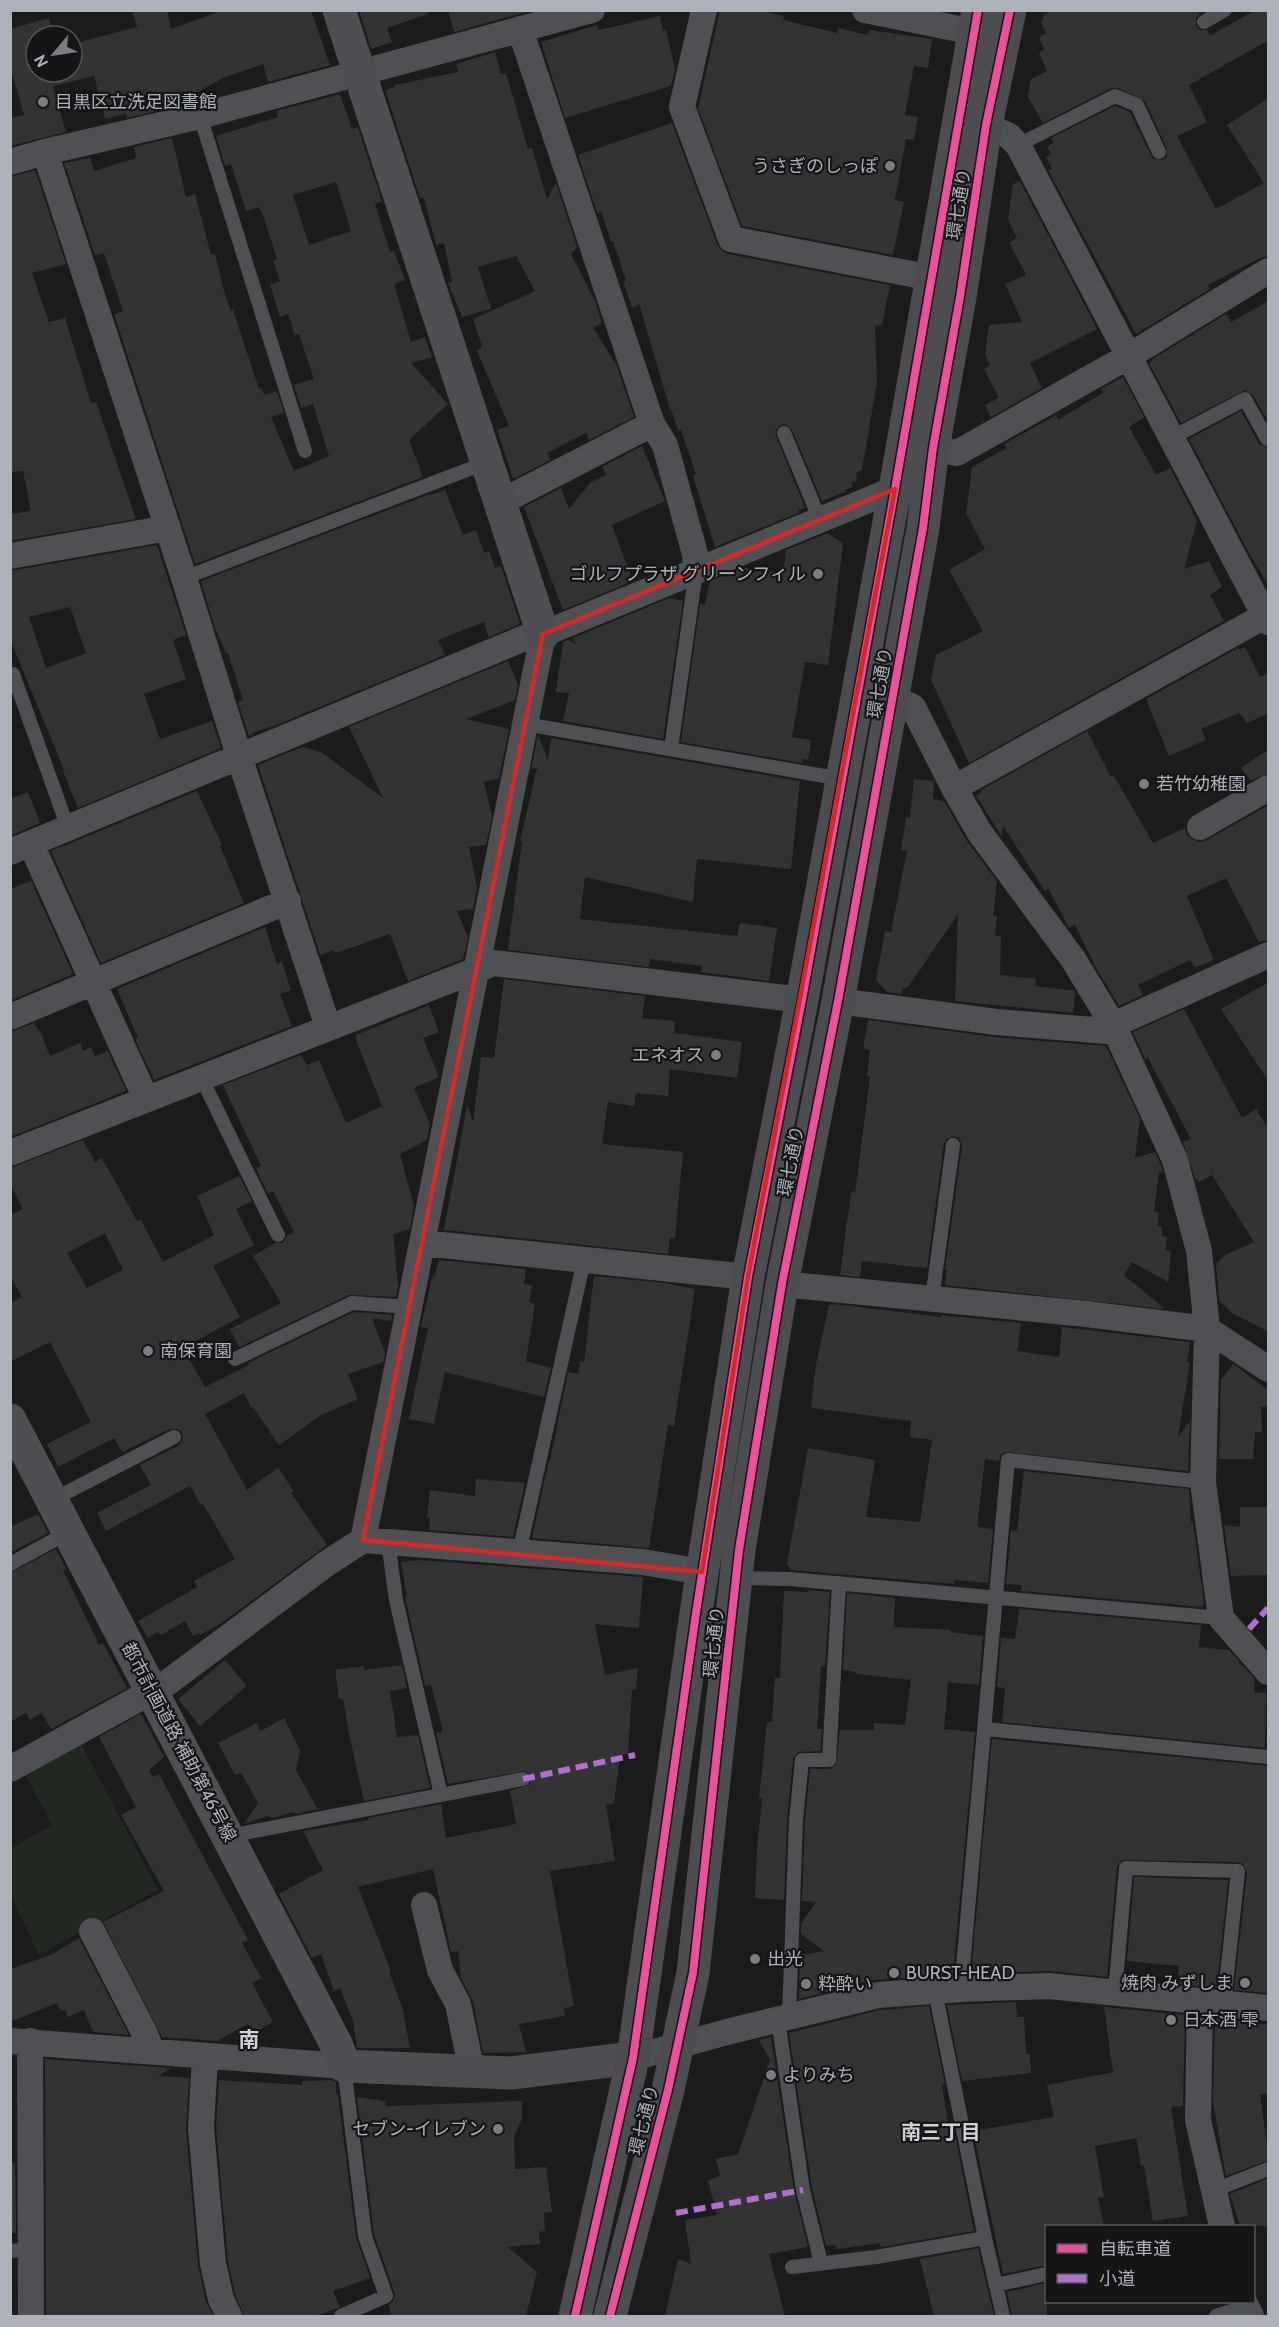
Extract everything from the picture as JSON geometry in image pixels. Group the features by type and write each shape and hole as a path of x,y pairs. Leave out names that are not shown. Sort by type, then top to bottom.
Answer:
{"main road":[{"name":"環七通り","path":"610,2316 693,1973 736,1578 782,1284 838,1001 923,528 933,448 987,125 1010,10"},
{"name":"環七通り","path":"575,2316 633,2058 702,1572 748,1277 802,1000 895,489 976,21"},
{"path":"652,1924 699,1929"}],"street":[{"path":"339,10 543,634 411,1307 376,1540"},
{"path":"10,162 200,116 592,10"},
{"path":"704,10 682,107 731,239 932,278"},
{"path":"865,10 976,21"},
{"path":"519,29 652,424 665,445 695,554 696,571"},
{"path":"954,788 1267,617 1018,145 1008,136 987,125"},
{"path":"45,152 328,1027"},
{"path":"933,448 957,453 1130,356 1269,271"},
{"path":"501,502 652,424"},
{"path":"146,1099 93,983 21,848 527,637 543,634 895,489"},
{"path":"10,556 168,528"},
{"path":"892,698 913,706 954,788 980,833 1074,959 1113,1025 1175,1160 1199,1251 1207,1329 1203,1482 1221,1618 1269,1672"},
{"path":"1200,827 1269,788"},
{"path":"10,1017 288,902"},
{"path":"838,1001 996,1022 1107,1031 1113,1025 1269,955"},
{"path":"10,1153 494,963 802,1000"},
{"path":"423,1243 748,1277"},
{"path":"782,1284 1207,1329 1269,1369"},
{"name":"都市計画道路 補助第46号線","path":"10,1420 337,2046 344,2066"},
{"path":"10,1769 167,1683 326,1564 376,1540 644,1562 702,1572"},
{"path":"424,1905 440,1970 458,2004 472,2072"},
{"path":"92,1931 151,2050"},
{"path":"31,2316 21,2250 20,2041 344,2066 511,2073 633,2058 878,1995 1049,1986 1269,2008"},
{"path":"1212,2002 1198,2120 1212,2191 1222,2225"},
{"path":"205,2056 201,2128 213,2264 221,2299 229,2316"}],"lane":[{"path":"1204,22 1225,10"},
{"path":"1018,145 1115,96 1137,105 1160,152"},
{"path":"200,116 306,451"},
{"path":"1171,438 1245,399 1267,439"},
{"path":"784,433 820,520"},
{"path":"184,578 488,462"},
{"path":"671,749 696,571"},
{"path":"13,674 68,828"},
{"path":"525,724 842,779"},
{"path":"201,1077 279,1235"},
{"path":"932,1299 953,1145"},
{"path":"519,1553 584,1260"},
{"path":"235,1359 352,1303 411,1307"},
{"path":"52,1500 174,1437"},
{"path":"961,1989 998,1596 1008,1460 1203,1482"},
{"path":"10,1564 69,1532"},
{"path":"376,1540 396,1600 441,1795"},
{"path":"736,1578 790,1579 998,1596 1221,1618"},
{"path":"821,2263 803,2190 784,2019 796,1820 802,1760 829,1760 838,1583"},
{"path":"985,1729 1269,1757"},
{"path":"230,1840 244,1833 523,1779"},
{"path":"1115,1992 1126,1868 1238,1871 1212,2002"},
{"path":"935,1991 984,2238 1002,2316"},
{"path":"340,2316 386,2296 365,2236 344,2066"},
{"path":"1212,2191 1269,2169"},
{"path":"792,2267 876,2257 984,2238"},
{"path":"996,2285 1045,2274"},
{"path":"1216,2316 1247,2308"}],"highlighted area":[{"path":"895,489 748,1277 702,1572 363,1540 543,634"}],"shaded area":[{"path":"78,1738 158,1890 39,1955 11,1896 11,1848 52,1825 22,1768"}],"building":[{"path":"132,10 167,10 171,29 224,10 311,10 330,65 268,82 263,64 223,78 187,98 190,103 127,118 126,113 105,119 94,76 84,78 84,41 137,27"},
{"path":"359,10 427,10 428,14 387,28 392,42 371,49"},
{"path":"448,10 526,10 526,12 454,32"},
{"path":"720,10 756,10 784,16 783,20 837,33 838,28 868,35 869,30 932,39 928,68 914,66 905,115 918,117 914,140 906,139 895,200 904,202 893,255 742,226 698,108"},
{"path":"1054,10 1198,10 1200,14 1196,18 1196,26 1200,30 1207,30 1210,36 1255,10 1269,10 1269,40 1189,85 1207,122 1177,136 1216,209 1264,183 1227,125 1269,98 1269,256 1260,258 1208,285 1210,289 1136,334 1048,170 1052,169 1046,157 1051,154 1047,146 1054,143 1051,138 1115,106 1130,112 1153,159 1163,160 1167,157 1167,149 1145,101 1118,88 1111,88 1043,123 1028,97 1031,79 1047,71 1039,53 1044,49 1039,38 1046,33 1041,23 1044,15"},
{"path":"660,16 663,31 666,30 675,69 671,86 565,118 541,42 597,25 599,30"},
{"path":"49,18 51,24 28,24"},
{"path":"24,25 24,84 61,84 53,86 66,132 10,146 10,118 24,115 10,66 10,29"},
{"path":"495,52 501,74 506,73 528,149 532,148 547,199 556,183 577,247 571,254 595,301 602,323 593,328 616,364 634,417 589,440 586,433 547,453 550,460 513,479 497,430 509,426 477,351 482,346 473,319 535,291 516,256 478,267 491,309 462,317 448,283 452,281 444,243 436,245 424,198 420,198 385,90 395,85 458,72 456,64"},
{"path":"340,94 352,129 358,127 382,201 375,204 390,252 394,251 405,280 394,284 411,342 425,337 432,357 411,363 448,404 409,440 423,477 195,564 114,314 123,311 104,253 95,255 64,163 90,158 94,171 136,158 134,147 172,138 186,197 195,194 211,255 215,254 224,291 231,311 233,310 259,389 262,388 264,395 277,391 284,413 271,417 294,471 329,456 313,404 301,408 294,385 314,379 299,334 295,335 288,314 280,317 270,285 280,281 273,260 277,259 263,215 259,207 246,211 231,164 225,166 216,136 278,117 276,111","holes":["336,182 351,231 309,245 293,195"]},
{"path":"672,123 717,244 722,251 890,285 882,325 875,326 877,382 862,470 856,473 857,481 851,483 853,487 822,501 792,430 786,424 780,425 775,431 776,436 805,508 715,547 693,476 696,474 681,430 678,431 670,409 639,304 632,308 623,281 626,280 613,241 611,242 601,210 598,215 578,155"},
{"path":"35,170 66,264 32,273 49,322 65,318 91,403 96,402 136,519 10,541 10,514 31,511 23,471 10,472 10,177"},
{"path":"1020,181 1097,329 1030,363 1042,388 991,417 985,405 999,398 984,369 990,365 985,354 989,325 1022,322 1005,284 1026,275 1009,242 1017,238 1008,219 1013,184"},
{"path":"1269,301 1269,423 1253,395 1245,390 1181,423 1149,363 1152,362 1151,360 1226,314 1231,322"},
{"path":"1123,377 1144,417 1129,427 1156,475 1170,468 1197,520 1184,569 1209,561 1222,587 1210,595 1224,621 969,763 931,680 936,655 983,631 949,570 985,549 966,513 972,467 1007,448 1004,444 1056,415 1058,420 1103,393 1101,389"},
{"path":"1241,411 1259,444 1269,448 1269,586 1189,439"},
{"path":"642,446 665,501 612,525 633,581 563,610 524,507 561,488 569,509 591,482 606,475 602,467"},
{"path":"445,490 463,535 476,530 484,553 489,551 495,568 501,566 520,624 489,637 484,622 438,640 445,655 274,726 251,733 254,734 249,736 238,702 243,700 228,653 226,654 214,625 201,581"},
{"path":"828,533 843,544 828,665 805,662 792,737 811,740 808,760 802,759 802,763 681,742 700,604 705,605 710,581 744,568 783,573 786,550"},
{"path":"157,545 186,635 173,640 186,679 144,694 160,739 212,721 221,748 78,808 10,639 10,571","holes":["70,607 86,653 46,668 29,617"]},
{"path":"669,598 683,601 663,739 563,721 569,693 556,692 563,642 568,640 576,644 573,638"},
{"path":"1245,647 1260,677 1269,673 1269,713 1247,723 1239,713 1201,729 1206,740 1169,756 1146,699 1238,648 1239,650"},
{"path":"508,661 518,685 515,700 466,719 509,729 499,778 484,782 492,816 486,845 469,847 477,887 473,909 457,911 468,937 463,959 408,981 390,934 336,953 334,950 320,955 258,765 302,747 321,752 383,798 349,727"},
{"path":"1087,731 1111,777 1114,776 1153,843 1185,828 1187,835 1193,840 1199,842 1207,840 1269,805 1269,940 1259,942 1226,878 1187,896 1214,960 1195,968 1190,960 1138,985 1143,995 1119,1006 1095,966 1075,925 1069,928 1048,888 1045,891 1003,826 1002,837 976,796 982,792 981,790"},
{"path":"538,735 548,760 551,738 800,781 791,869 697,859 693,902 585,877 580,919 737,936 740,923 777,928 769,981 701,972 702,966 650,959 649,967 508,950 522,841 520,841 537,768 531,769"},
{"path":"1269,749 1269,773 1250,781 1241,768"},
{"path":"914,779 934,781 933,799 944,801 967,841 997,881 993,916 997,917 995,936 1001,936 1000,975 1036,979 1035,986 1075,991 1073,1013 955,1001 958,914 908,987 902,989 902,994 887,992 876,980 885,931 891,932 907,851 901,850 906,817 910,818"},
{"path":"197,791 222,845 220,846 244,903 101,963 51,851"},
{"path":"28,792 40,823 10,836 10,799"},
{"path":"31,881 73,974 10,1001 10,889"},
{"path":"265,927 277,964 282,962 291,990 280,994 292,1026 154,1080 135,1039 138,1038 117,989"},
{"path":"504,979 645,996 642,1018 675,1021 674,1033 742,1042 737,1078 670,1069 668,1096 636,1093 634,1106 608,1102 602,1144 683,1152 675,1238 670,1238 668,1254 444,1230 467,1105 473,1122 481,1057 494,1058"},
{"path":"1269,982 1269,1082 1221,1009"},
{"path":"429,1005 439,1032 423,1038 439,1077 414,1088 430,1124 427,1140 400,1154 414,1206 410,1229 393,1234 398,1286 396,1297 349,1295 239,1347 230,1329 281,1303 253,1256 275,1243 282,1243 294,1232 273,1191 268,1194 256,1168 261,1166 223,1085 301,1055 307,1065 319,1060 346,1123 382,1106 357,1043 356,1035"},
{"path":"1184,1009 1242,1118 1256,1109 1269,1130 1269,1332 1232,1313 1219,1300 1216,1264 1225,1255 1254,1242 1212,1175 1199,1182 1195,1178 1183,1142 1191,1139 1147,1056 1146,1061 1133,1032"},
{"path":"868,1020 994,1037 1106,1046 1140,1119 1135,1158 1155,1152 1161,1165 1163,1173 1159,1172 1154,1211 1159,1212 1158,1226 1162,1227 1162,1236 1167,1237 1166,1250 1171,1252 1168,1282 1132,1262 1124,1275 1165,1309 945,1285 947,1270 945,1270 962,1146 959,1138 954,1136 946,1139 944,1144 927,1268 862,1261 860,1277 840,1275 851,1192 855,1193 870,1077 867,1076 870,1050 863,1049"},
{"path":"34,1023 40,1031 50,1056 80,1043 83,1051 91,1047 95,1056 108,1051 126,1091 13,1136 10,1129 10,1032"},
{"path":"83,1140 95,1162 102,1158 137,1221 141,1220 163,1262 214,1235 197,1196 239,1176 252,1201 236,1209 254,1245 213,1266 240,1317 183,1348 205,1387 249,1365 248,1363 354,1312 392,1315 391,1321 372,1318 385,1353 383,1362 348,1374 358,1399 321,1415 279,1445 253,1407 251,1408 244,1393 205,1414 247,1490 278,1468 294,1491 291,1493 327,1545 220,1624 200,1635 199,1633 193,1636 185,1621 161,1635 158,1632 148,1638 138,1621 197,1587 194,1581 235,1559 190,1486 106,1531 97,1513 151,1485 140,1465 179,1445 183,1438 182,1432 178,1429 170,1429 122,1452 114,1438 58,1467 47,1444 91,1422 50,1342 10,1362 10,1303 22,1297 10,1276 10,1215 23,1209 10,1184 10,1168","holes":["105,1233 123,1270 87,1288 67,1253"]},
{"path":"439,1260 526,1269 524,1284 532,1285 529,1302 535,1304 526,1361 551,1368 544,1397 445,1372 434,1424 409,1419 428,1328 421,1327 433,1274 434,1278"},
{"path":"594,1276 665,1283 695,1289 674,1426 668,1425 649,1548 532,1538 568,1372 578,1374 580,1361 584,1362"},
{"path":"829,1305 941,1317 942,1315 1021,1323 1017,1351 1059,1357 1062,1327 1190,1342 1187,1362 1190,1362 1178,1437 1190,1421 1188,1471 1005,1452 1000,1455 999,1461 985,1459 977,1527 993,1529 988,1583 954,1580 954,1584 791,1570 787,1564 808,1448 875,1460 866,1517 920,1522 932,1440 910,1437 911,1421 811,1408 816,1364"},
{"path":"1233,1364 1268,1390 1268,1406 1261,1407 1262,1432 1255,1432 1253,1459 1219,1459 1221,1380"},
{"path":"1024,1471 1189,1489 1191,1522 1193,1522 1204,1604 1202,1607 1021,1591 1022,1585 1006,1584 1011,1530 1017,1531"},
{"path":"476,1479 525,1483 513,1537 429,1530 430,1518 427,1518 430,1490 475,1496"},
{"path":"1240,1507 1269,1507 1269,1575 1231,1576 1224,1525 1240,1527"},
{"path":"38,1514 48,1533 10,1553 10,1527"},
{"path":"56,1549 66,1569 63,1570 99,1645 103,1643 127,1688 51,1729 42,1713 30,1720 26,1713 10,1722 10,1573"},
{"path":"420,1560 643,1577 639,1628 595,1624 605,1675 638,1668 636,1689 632,1690 628,1754 620,1755 614,1803 606,1805 615,1861 550,1871 574,2006 564,2008 565,2016 519,2024 526,2052 483,2053 473,2001 461,1978 458,1951 451,1952 433,1869 358,1887 391,1971 389,1971 403,2010 410,2048 357,2048 353,2021 340,1988 334,1991 321,1954 312,1958 279,1894 323,1870 303,1831 369,1820 368,1818 441,1804 446,1838 516,1824 510,1791 529,1785 532,1778 526,1771 448,1784 436,1733 442,1732 442,1727 431,1685 425,1686 405,1597 407,1597 401,1562"},
{"path":"806,1590 830,1592 825,1666 821,1666 817,1729 822,1729 820,1751 798,1752 793,1759 787,1820 784,1900 755,1898 762,1798 759,1798 767,1722 772,1722 775,1678 780,1678 784,1591 809,1592"},
{"path":"847,1593 895,1598 894,1627 951,1630 951,1632 983,1636 979,1685 948,1682 944,1729 975,1732 953,1975 875,1980 799,1999 800,1955 824,1951 801,1934 801,1924 816,1902 802,1901 805,1821 810,1769 830,1769 836,1765 840,1730 874,1730 874,1723 905,1725 911,1680 857,1674 843,1670"},
{"path":"1019,1609 1201,1625 1199,1647 1229,1650 1239,1664 1255,1679 1254,1692 1266,1693 1265,1748 1002,1722 1005,1688 997,1687 1001,1638 1015,1639"},
{"path":"225,1660 247,1686 200,1726 178,1699"},
{"path":"402,1665 407,1688 390,1691 397,1737 418,1735 430,1788 364,1801 343,1698 339,1699 335,1670 364,1666 364,1670"},
{"path":"141,1714 164,1757 149,1770 153,1777 159,1774 248,1940 242,1943 261,1978 252,1983 273,2022 253,2033 248,2024 217,2041 162,2037 103,1922 164,1891 121,1815 136,1807 99,1737"},
{"path":"284,1718 300,1751 296,1770 317,1808 323,1808 273,1818 268,1816 244,1824 258,1803 241,1773 235,1775 218,1743 257,1723 260,1731"},
{"path":"992,1739 1269,1766 1269,1972 1267,1993 1234,1990 1247,1872 1243,1864 1238,1862 1121,1860 1117,1867 1107,1977 1049,1971 971,1974"},
{"path":"1134,1877 1228,1880 1217,1988 1177,1984 1179,1966 1127,1961"},
{"path":"79,1938 129,2035 93,2032 84,2010 68,2017 65,2010 61,2011 57,2003 10,2022 10,1969 53,1954"},
{"path":"1016,2002 1017,2017 1024,2017 1026,2054 1030,2054 1031,2073 962,2081 947,2005"},
{"path":"929,2006 945,2084 942,2085 950,2136 955,2135 974,2231 881,2247 880,2243 836,2249 835,2245 826,2246 812,2188 789,2033 880,2010"},
{"path":"1104,2007 1185,2015 1183,2106 1171,2107 1188,2216 1153,2221 1144,2165 1141,2166 1136,2138 1095,2146 1104,2197 1098,2198 1104,2225 1045,2225 1045,2265 1003,2274 973,2131 1054,2117 1047,2085 1113,2072"},
{"path":"1215,2018 1269,2025 1269,2094 1260,2094 1269,2160 1226,2176 1213,2102"},
{"path":"771,2037 794,2191 808,2247 769,2254 785,2316 665,2316 678,2259 691,2264 685,2220 717,2215 708,2181 720,2175 716,2159 738,2154 770,2060 759,2040"},
{"path":"45,2059 171,2068 158,2076 189,2078 186,2129 198,2265 206,2302 213,2316 46,2316"},
{"path":"219,2080 302,2085 302,2081 332,2080 336,2082 356,2237 370,2278 333,2291 340,2307 316,2316 244,2316 235,2294 228,2262 216,2128"},
{"path":"357,2097 385,2101 386,2106 522,2101 522,2119 514,2136 515,2169 546,2167 552,2212 544,2213 545,2231 539,2232 540,2244 508,2247 537,2272 526,2316 391,2316 389,2305 395,2294 374,2234"},
{"path":"10,2163 15,2163 16,2233 10,2233"},
{"path":"1269,2178 1269,2226 1240,2225 1230,2194"},
{"path":"978,2248 994,2316 934,2316 920,2259"},
{"path":"1045,2283 1047,2316 1012,2316 1007,2292"}],"marked path":[{"path":"1249,1629 1268,1608"},
{"path":"523,1779 635,1755"},
{"path":"676,2213 803,2190"}],"cycle path":[{"path":"575,2316 633,2058 696,1613 748,1277 802,1000 895,489 978,10"},
{"path":"610,2316 668,2090 693,1973 739,1550 782,1284 838,1001 923,528 933,448 960,297 986,125 1010,10"}],"place":[{"name":"目黒区立洗足図書館","path":"43,102"},
{"name":"うさぎのしっぽ","path":"890,166"},
{"name":"ゴルフプラザ グリーンフィル","path":"818,574"},
{"name":"若竹幼稚園","path":"1144,784"},
{"name":"エネオス","path":"716,1055"},
{"name":"南保育園","path":"148,1351"},
{"name":"出光","path":"755,1959"},
{"name":"BURST-HEAD","path":"894,1973"},
{"name":"焼肉 みずしま","path":"1245,1983"},
{"name":"粋酔い","path":"806,1984"},
{"name":"日本酒 雫","path":"1171,2020"},
{"name":"よりみち","path":"771,2075"},
{"name":"セブン-イレブン","path":"498,2129"}],"district":[{"name":"南","path":"249,2040"},
{"name":"南三丁目","path":"941,2132"}]}
